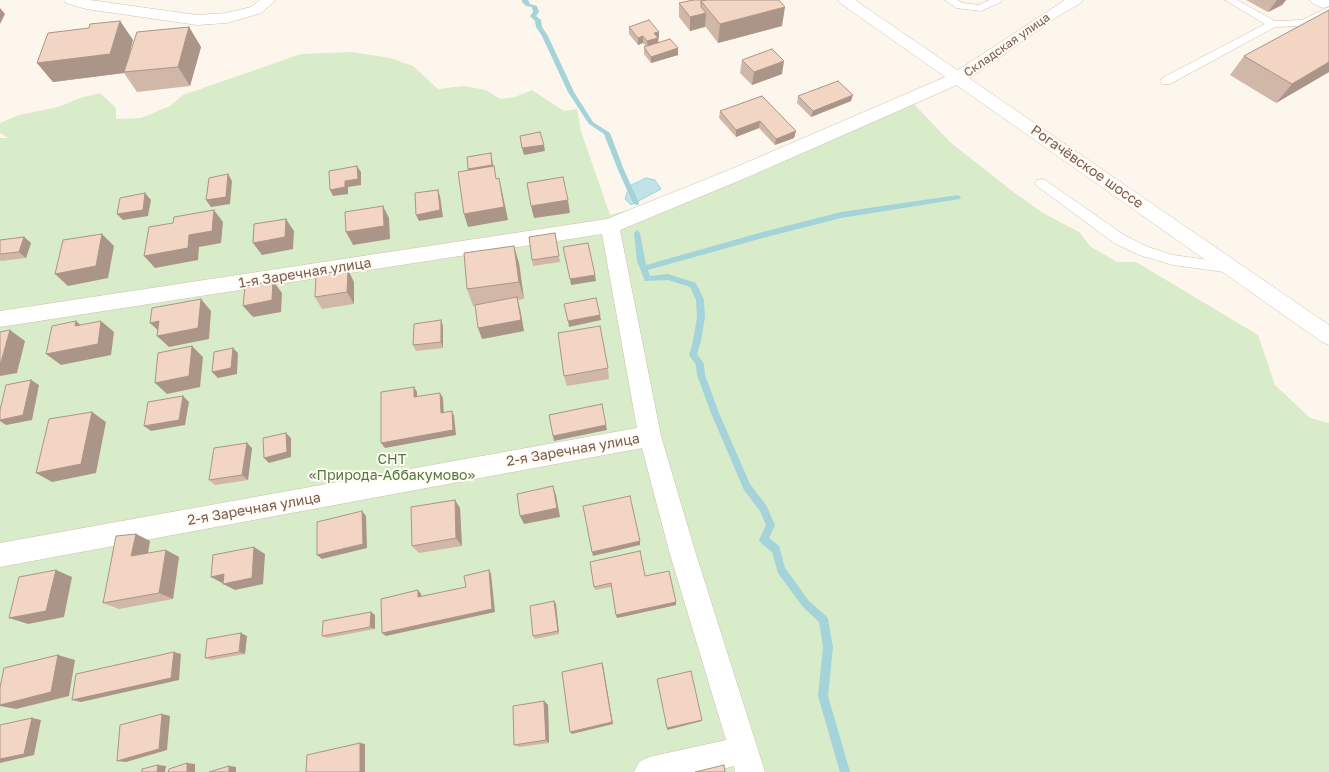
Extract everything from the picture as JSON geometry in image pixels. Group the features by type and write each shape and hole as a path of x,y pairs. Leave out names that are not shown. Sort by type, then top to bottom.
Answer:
{"street":[{"path":"71,0 86,4 197,20 227,18 256,10 269,0"},
{"name":"Рогачёвское шоссе","path":"845,0 1329,336"},
{"name":"Складская улица","path":"610,226 742,172 958,78 1055,12 1076,0"},
{"path":"610,226 650,436 682,551 747,761 649,772"},
{"name":"1-я Заречная улица","path":"0,320 610,226"},
{"name":"2-я Заречная улица","path":"0,555 650,436"}],"lane":[{"path":"950,0 960,6 981,8 997,0"},
{"path":"1230,0 1273,24"},
{"path":"1166,81 1273,24 1304,23 1325,4"},
{"path":"1041,183 1119,239 1144,251 1173,260 1231,268"}],"green space":[{"name":"СНТ «Природа-Аббакумово»","path":"352,52 390,58 413,66 438,89 464,86 486,90 500,99 515,97 532,90 564,111 577,109 581,131 610,215 638,207 914,104 950,142 1012,191 1043,213 1079,232 1091,247 1117,262 1136,262 1258,335 1275,385 1310,418 1329,423 1329,772 0,772 0,138 9,138 0,133 0,123 19,115 58,107 80,98 100,93 116,108 116,119 141,118 170,106 183,95 301,54"}],"water":[{"path":"646,178 655,180 661,189 631,205 625,199 629,186"}],"building":[{"path":"693,0 706,0 701,1 701,7 706,13 690,17 679,3"},
{"path":"779,0 785,7 720,24 701,1"},
{"path":"1329,10 1329,62 1292,84 1244,56"},
{"path":"649,20 659,32 654,33 658,38 647,41 643,36 638,38 629,27"},
{"path":"120,21 110,54 37,63 48,33 89,28 90,24"},
{"path":"189,27 178,67 124,72 137,32"},
{"path":"670,39 678,48 651,57 644,47"},
{"path":"772,49 784,61 754,72 742,60"},
{"path":"838,81 853,95 813,111 798,96"},
{"path":"762,96 796,131 776,139 760,121 736,130 720,111"},
{"path":"540,132 544,145 522,148 520,136"},
{"path":"491,153 492,165 468,169 467,157"},
{"path":"357,166 358,179 345,181 345,187 330,190 329,171"},
{"path":"494,166 496,179 499,178 504,207 464,214 458,172"},
{"path":"228,174 226,197 206,200 209,178"},
{"path":"563,177 568,200 531,206 527,183"},
{"path":"438,190 440,210 416,215 415,193"},
{"path":"145,193 143,210 117,214 120,198"},
{"path":"383,206 384,226 346,232 345,212"},
{"path":"214,210 212,231 189,235 188,248 144,256 149,227 173,223 174,217"},
{"path":"286,219 285,237 253,243 254,224"},
{"path":"555,233 559,256 532,260 529,237"},
{"path":"102,234 96,266 55,274 63,240"},
{"path":"24,237 19,252 0,254 0,240"},
{"path":"588,243 595,275 570,279 563,247"},
{"path":"514,246 519,282 467,289 464,253"},
{"path":"348,270 347,292 315,297 316,274"},
{"path":"273,281 272,300 243,306 245,286"},
{"path":"517,297 521,320 478,328 475,305"},
{"path":"596,298 600,315 568,321 564,304"},
{"path":"201,299 198,328 157,336 159,321 150,323 152,308"},
{"path":"441,320 441,342 413,345 414,324"},
{"path":"76,321 75,326 101,321 98,344 46,354 52,326"},
{"path":"600,326 608,368 564,376 558,333"},
{"path":"10,330 1,362 0,362 0,332"},
{"path":"192,346 189,376 155,383 158,353"},
{"path":"233,348 231,368 212,372 214,352"},
{"path":"31,380 23,415 0,420 0,410 6,385"},
{"path":"414,387 414,397 440,393 441,413 452,411 453,430 381,443 381,392"},
{"path":"183,396 179,420 144,426 148,402"},
{"path":"602,404 606,425 553,436 549,415"},
{"path":"92,412 81,464 36,473 49,419"},
{"path":"286,433 287,452 264,458 263,438"},
{"path":"247,443 242,475 209,480 214,448"},
{"path":"553,486 557,508 520,516 517,494"},
{"path":"630,496 640,541 592,552 583,506"},
{"path":"455,500 456,538 412,546 411,507"},
{"path":"362,511 363,544 317,555 317,522"},
{"path":"136,534 131,556 166,550 159,593 103,603 116,536"},
{"path":"254,547 252,578 223,584 224,574 211,577 213,555"},
{"path":"640,551 645,576 669,571 676,602 616,615 611,583 594,587 590,562"},
{"path":"56,570 46,611 9,618 19,577"},
{"path":"489,570 492,609 382,633 381,599 418,590 418,597 466,587 464,576"},
{"path":"554,601 558,631 533,636 530,606"},
{"path":"371,612 370,627 322,636 323,621"},
{"path":"241,633 239,652 205,658 207,639"},
{"path":"174,652 171,678 72,700 76,674"},
{"path":"58,655 51,692 0,705 0,688 4,668"},
{"path":"602,663 612,722 570,732 562,672"},
{"path":"691,671 702,720 667,728 657,679"},
{"path":"544,701 546,740 514,745 513,706"},
{"path":"162,714 159,749 117,761 120,725"},
{"path":"32,718 24,754 0,759 0,725"},
{"path":"360,743 360,772 306,772 307,755"},
{"path":"187,763 187,772 168,772 169,769"},
{"path":"158,765 157,772 142,772 142,769"},
{"path":"724,765 725,772 695,772"},
{"path":"229,766 229,772 209,772"}],"waterway":[{"path":"525,0 528,5 534,6 536,12 533,16 538,20 539,27 545,36 571,92 591,123 607,133 621,170 636,203"},
{"path":"644,268 841,215 958,197"},
{"path":"637,233 641,261 648,279 668,277 693,285 700,300 701,317 693,355 700,364 701,375 715,413 747,487 763,508 771,525 764,540 776,549 781,570 806,604 823,619 828,647 823,696 845,772"}]}
